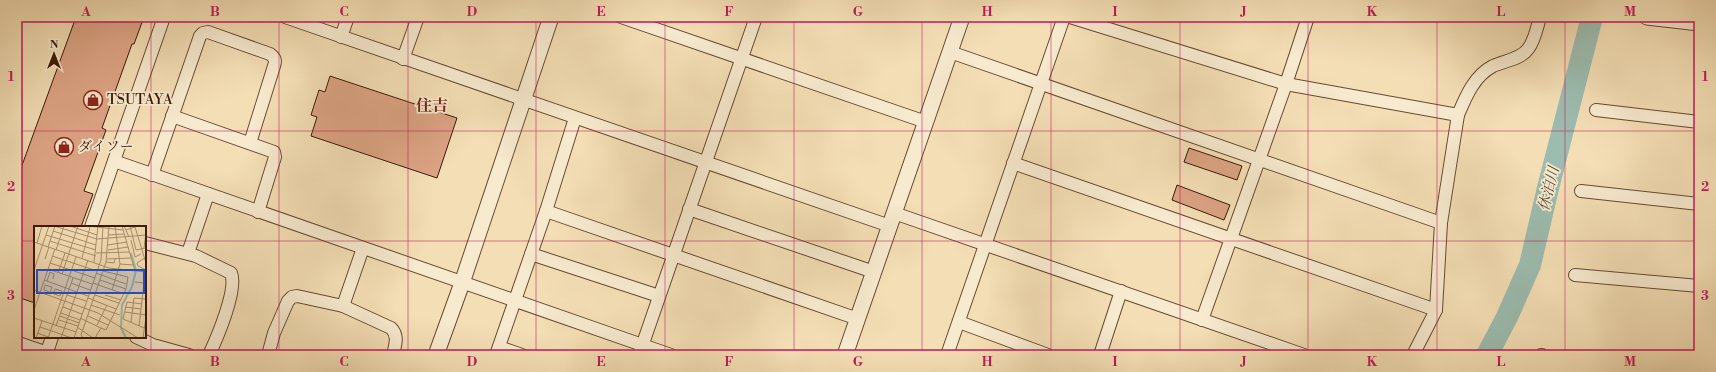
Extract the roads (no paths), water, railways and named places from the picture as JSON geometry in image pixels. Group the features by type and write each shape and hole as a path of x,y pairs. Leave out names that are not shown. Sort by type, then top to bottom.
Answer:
{"street":[{"path":"91,226 164,17"},
{"path":"285,17 705,163 892,220 985,245 1304,355"},
{"path":"341,37 348,17"},
{"path":"403,58 418,17"},
{"path":"436,355 462,283 551,17"},
{"path":"622,17 926,122"},
{"path":"641,350 756,17"},
{"path":"947,355 1064,17"},
{"path":"1070,17 1286,84 1458,115"},
{"path":"1202,320 1286,84 1308,17"},
{"path":"1413,355 1436,310 1441,223 1458,115 1468,92 1485,72 1492,67 1522,55 1528,50 1540,17"},
{"path":"1647,17 1699,23"},
{"path":"845,355 950,52 959,18"},
{"path":"152,175 200,36 203,33 208,32 270,54 274,57 276,62 250,143"},
{"path":"950,52 1040,85 1441,223"},
{"path":"1596,110 1699,122"},
{"path":"172,116 272,150 274,152 276,157 258,212"},
{"path":"522,355 498,351 576,118"},
{"path":"114,161 515,301 641,350 671,355"},
{"path":"1013,163 1436,310"},
{"path":"1581,191 1699,204"},
{"path":"188,253 208,194"},
{"path":"690,209 874,272"},
{"path":"546,211 858,319"},
{"path":"146,243 188,253 231,273 233,278 233,286 223,321 209,355"},
{"path":"343,306 362,248"},
{"path":"531,254 659,296"},
{"path":"1575,275 1699,286"},
{"path":"1100,355 1121,291"},
{"path":"268,355 280,320 288,301 292,297 307,297 343,306 391,328 397,336 393,355"},
{"path":"959,322 1048,355"},
{"path":"17,344 47,355 52,338"},
{"path":"138,338 154,345 189,355"}],"waterway":[{"name":"休泊川","path":"1487,355 1507,317 1530,265 1548,188 1592,17"}],"place":[{"name":"TSUTAYA","path":"93,100"},
{"name":"ダイソー","path":"64,147"}],"district":[{"name":"住吉","path":"432,106"}]}
